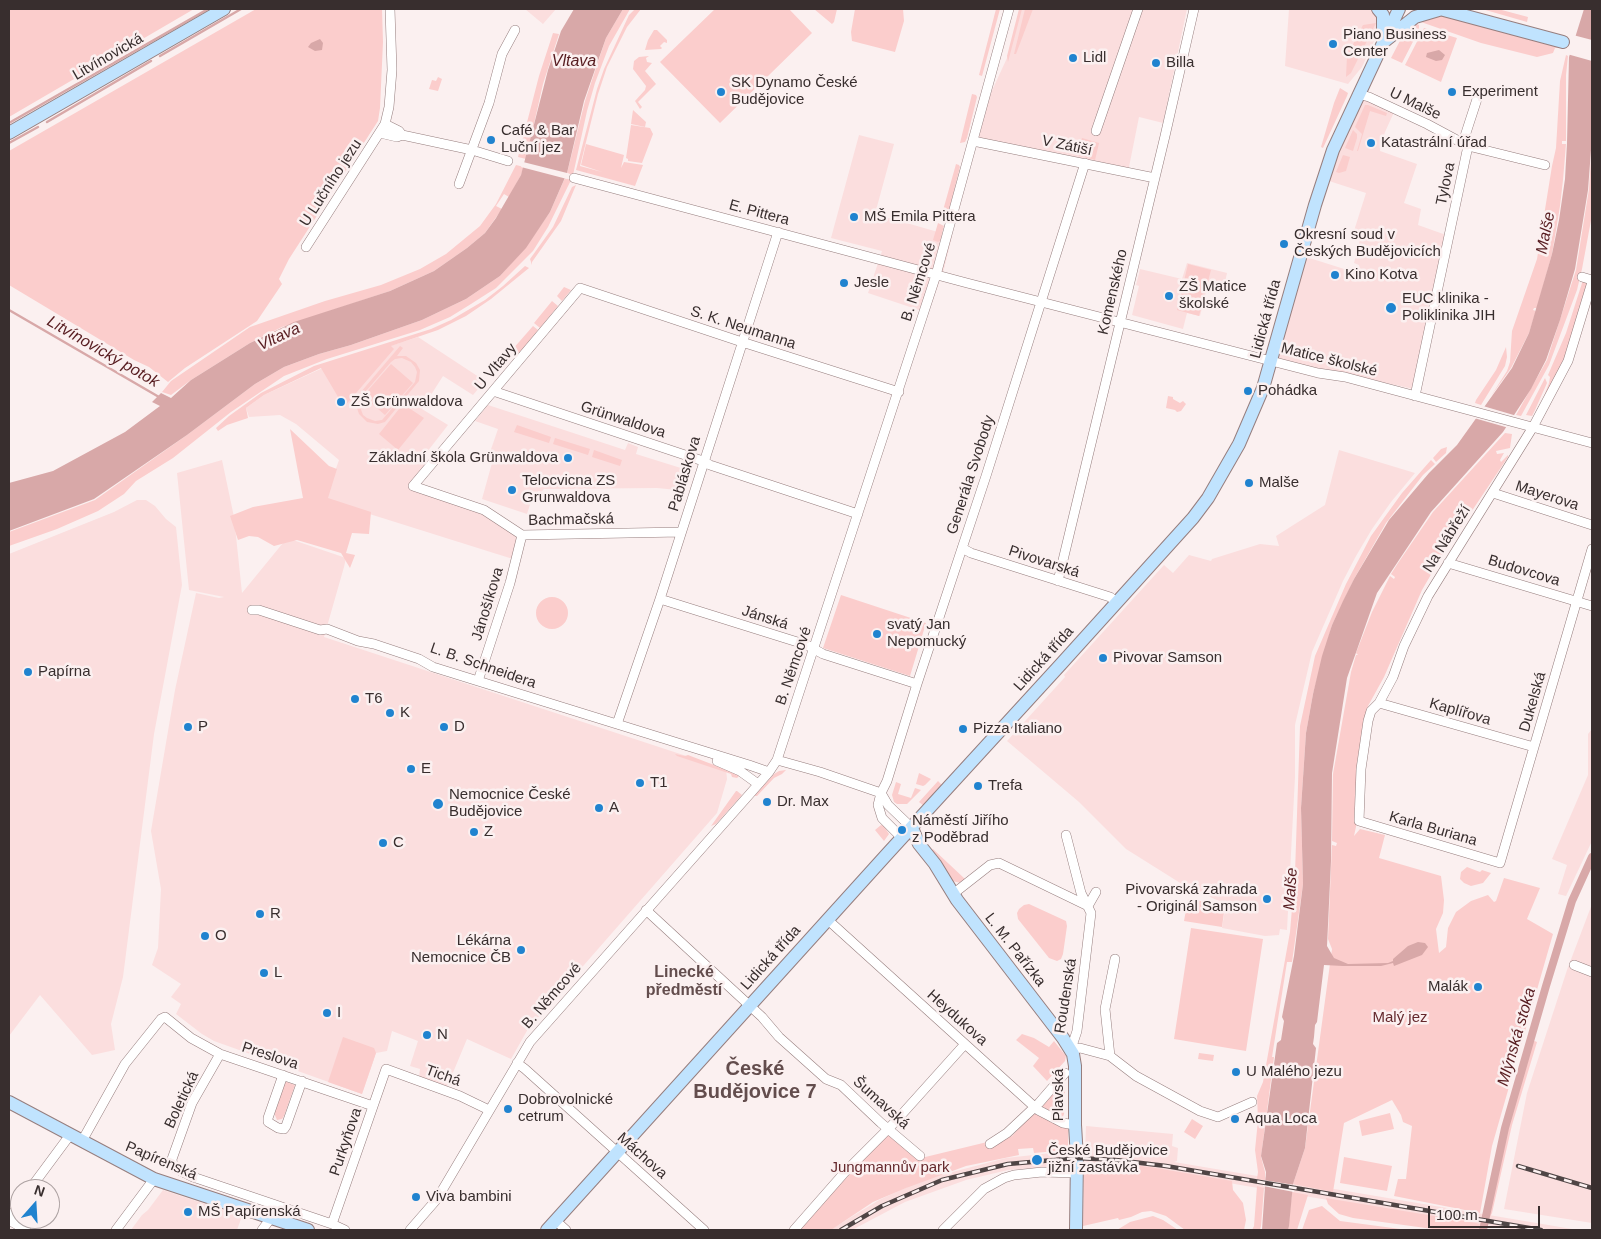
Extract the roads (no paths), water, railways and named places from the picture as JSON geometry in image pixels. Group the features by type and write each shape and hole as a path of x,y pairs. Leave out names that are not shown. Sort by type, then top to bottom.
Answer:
{"street":[{"name":"Litvínovická","path":"9,133 224,9"},
{"name":"U Lučního jezu","path":"306,247 385,124 389,107 392,70 390,9"},
{"name":"B. Němcové","path":"410,1230 436,1199 533,1038 748,796 777,760 936,275 1009,9"},
{"path":"1096,131 1138,9"},
{"name":"Komenského","path":"1058,581 1194,9"},
{"path":"1378,9 1383,15 1383,42"},
{"name":"Lidická třída","path":"552,1225 1194,518 1234,454 1251,418 1272,360 1321,184 1340,131 1399,9"},
{"path":"1383,42 1415,17 1441,9 1563,42"},
{"path":"459,184 488,103 502,54 515,30"},
{"name":"U Malše","path":"1358,94 1427,124 1468,146 1545,165"},
{"name":"Tylova","path":"1415,396 1468,146 1465,136 1478,96"},
{"name":"U Lučního jezu","path":"385,124 402,135"},
{"name":"U Lučního jezu","path":"380,134 397,137 402,135 472,150 508,161"},
{"name":"V Zátiší","path":"973,140 1155,178"},
{"name":"Generála Svobody","path":"881,793 887,782 1085,163"},
{"name":"E. Pittera","path":"574,178 936,275"},
{"name":"Pabláskova","path":"618,724 778,232"},
{"name":"Matice školské","path":"936,275 1318,373 1345,377 1592,443"},
{"path":"1582,277 1592,281"},
{"name":"Na Nábřeží","path":"1358,821 1364,745 1371,711 1379,703 1393,676 1404,646 1428,596 1533,427 1568,361 1592,281"},
{"name":"S. K. Neumanna","path":"580,288 898,392"},
{"name":"U Vltavy","path":"413,486 580,288"},
{"name":"Grünwaldova","path":"493,391 858,514"},
{"name":"Bachmačská","path":"413,486 484,510 522,535 681,532"},
{"name":"Mayerova","path":"1493,493 1592,525"},
{"name":"Jánošíkova","path":"478,682 510,583 522,535"},
{"name":"Pivovarská","path":"962,548 971,553 1110,597 1117,602"},
{"name":"Dukelská","path":"1500,863 1592,550"},
{"name":"Budovcova","path":"1448,563 1592,606"},
{"name":"Jánská","path":"660,599 807,645 823,654 917,684"},
{"name":"L. B. Schneidera","path":"252,610 259,610 320,630 327,629 358,641 374,644 418,659 433,667 478,682 769,772"},
{"name":"Kaplířova","path":"1379,703 1534,747"},
{"name":"L. B. Schneidera","path":"705,752 714,760 740,771 758,784"},
{"path":"777,760 820,772 881,793 888,805 912,828"},
{"path":"881,793 878,805 882,818 932,868 936,869"},
{"name":"Karla Buriana","path":"1358,821 1500,863"},
{"name":"L. M. Pařízka","path":"912,828 919,844 953,894 1070,1049"},
{"path":"1066,835 1078,884 1089,910"},
{"path":"953,894 994,863 999,863 1089,910"},
{"name":"Roudenská","path":"1096,892 1089,910 1077,1031 1070,1049 1080,1048 1110,1056 1136,1076 1200,1111 1218,1117 1252,1102"},
{"name":"Šumavská","path":"646,910 773,1027 779,1037 826,1079 841,1085 920,1156"},
{"name":"Heydukova","path":"828,920 1034,1106 1063,1123 1075,1126"},
{"path":"1110,1056 1105,1008 1115,959"},
{"path":"1574,965 1592,972"},
{"name":"Preslova","path":"82,1142 125,1064 162,1018 166,1017 191,1038 220,1054 373,1106"},
{"path":"794,1230 965,1044"},
{"name":"Plavská","path":"1070,1049 1076,1066 1075,1126 1078,1173 1076,1230"},
{"name":"Boletická","path":"172,1159 192,1104 220,1054"},
{"name":"Máchova","path":"517,1063 704,1230"},
{"name":"Tichá","path":"386,1069 460,1096 490,1110"},
{"name":"Purkyňova","path":"332,1224 386,1069"},
{"path":"990,1144 1007,1133 1034,1106 1039,1104 1065,1073"},
{"path":"283,1075 268,1118 268,1122 278,1128 284,1129 286,1126 302,1081"},
{"name":"Papírenská","path":"9,1102 154,1179 308,1230"},
{"path":"37,1179 70,1134"},
{"name":"Papírenská","path":"172,1159 173,1167 193,1177 346,1230"},
{"path":"943,1230 984,1189 1004,1178 1042,1172 1078,1173"},
{"path":"116,1230 154,1179"},
{"path":"262,1230 271,1218"},
{"path":"9,1219 26,1230"},
{"path":"552,1225 566,1230"}],"water":[{"name":"Vltava","path":"574,9 623,9 606,38 584,101 567,173 550,212 526,248 500,276 466,299 422,320 284,367 255,384 187,435 94,499 9,531 9,483 53,471 125,432 160,406 152,402 161,393 171,398 191,380 250,343 294,322 390,291 434,271 485,233 521,175 548,70 561,31"},
{"path":"1584,9 1592,9 1592,137 1588,190 1575,269 1546,360 1531,389 1503,432 1431,512 1377,593 1347,678 1332,773 1331,861 1327,946 1334,958 1348,964 1388,963 1393,961 1408,946 1418,942 1425,943 1428,947 1422,955 1394,966 1393,963 1381,966 1324,965 1313,1044 1316,1048 1305,1148 1293,1184 1289,1226 1288,1230 1262,1230 1266,1172 1261,1156 1277,1043 1281,1040 1284,1021 1282,1017 1294,956 1303,884 1301,808 1306,733 1322,656 1332,625 1343,601 1389,520 1429,473 1457,445 1512,368 1529,333 1552,254 1559,220 1565,179 1569,57"},
{"path":"320,39 323,43 322,50 315,51 308,47 311,43"},
{"path":"1439,50 1445,55 1442,60 1436,61 1426,57 1427,53"}],"waterway":[{"path":"9,123 208,9"},
{"path":"160,56 241,9"},
{"path":"47,122 151,61"},
{"path":"9,143 38,127"},
{"name":"Litvínovický potok","path":"9,310 159,397"},
{"name":"Mlýnská stoka","path":"1483,1230 1505,1128 1546,986 1572,901 1592,857"}],"railway":[{"path":"841,1230 882,1206 942,1180 1008,1164 1077,1158 1166,1166 1541,1230"},
{"path":"1518,1166 1592,1188"}],"place":[{"name":"Piano Business Center","path":"1333,44"},
{"name":"Lidl","path":"1073,58"},
{"name":"Billa","path":"1156,63"},
{"name":"SK Dynamo České Budějovice","path":"721,92"},
{"name":"Experiment","path":"1452,92"},
{"name":"Café & Bar Luční jez","path":"491,140"},
{"name":"Katastrální úřad","path":"1371,143"},
{"name":"MŠ Emila Pittera","path":"854,217"},
{"name":"Okresní soud v Českých Budějovicích","path":"1284,244"},
{"name":"Kino Kotva","path":"1335,275"},
{"name":"Jesle","path":"844,283"},
{"name":"ZŠ Matice školské","path":"1169,296"},
{"name":"EUC klinika - Poliklinika JIH","path":"1391,308"},
{"name":"Pohádka","path":"1248,391"},
{"name":"ZŠ Grünwaldova","path":"341,402"},
{"name":"Základní škola Grünwaldova","path":"568,458"},
{"name":"Malše","path":"1249,483"},
{"name":"Telocvicna ZS Grunwaldova","path":"512,490"},
{"name":"svatý Jan Nepomucký","path":"877,634"},
{"name":"Pivovar Samson","path":"1103,658"},
{"name":"Papírna","path":"28,672"},
{"name":"T6","path":"355,699"},
{"name":"K","path":"390,713"},
{"name":"P","path":"188,727"},
{"name":"D","path":"444,727"},
{"name":"Pizza Italiano","path":"963,729"},
{"name":"E","path":"411,769"},
{"name":"T1","path":"640,783"},
{"name":"Trefa","path":"978,786"},
{"name":"Dr. Max","path":"767,802"},
{"name":"Nemocnice České Budějovice","path":"438,804"},
{"name":"A","path":"599,808"},
{"name":"Náměstí Jiřího z Poděbrad","path":"902,830"},
{"name":"Z","path":"474,832"},
{"name":"C","path":"383,843"},
{"name":"Pivovarská zahrada - Originál Samson","path":"1267,899"},
{"name":"R","path":"260,914"},
{"name":"O","path":"205,936"},
{"name":"Lékárna Nemocnice ČB","path":"521,950"},
{"name":"L","path":"264,973"},
{"name":"Malák","path":"1478,987"},
{"name":"I","path":"327,1013"},
{"name":"N","path":"427,1035"},
{"name":"U Malého jezu","path":"1236,1072"},
{"name":"Dobrovolnické cetrum","path":"508,1109"},
{"name":"Aqua Loca","path":"1235,1119"},
{"name":"České Budějovice jižní zastávka","path":"1037,1160"},
{"name":"Viva bambini","path":"416,1197"},
{"name":"MŠ Papírenská","path":"188,1212"}],"district":[{"name":"Linecké předměstí","path":"684,982"},
{"name":"České Budějovice 7","path":"755,1080"}],"park label":[{"name":"Malý jez","path":"1400,1018"},
{"name":"Jungmannův park","path":"890,1168"}]}
